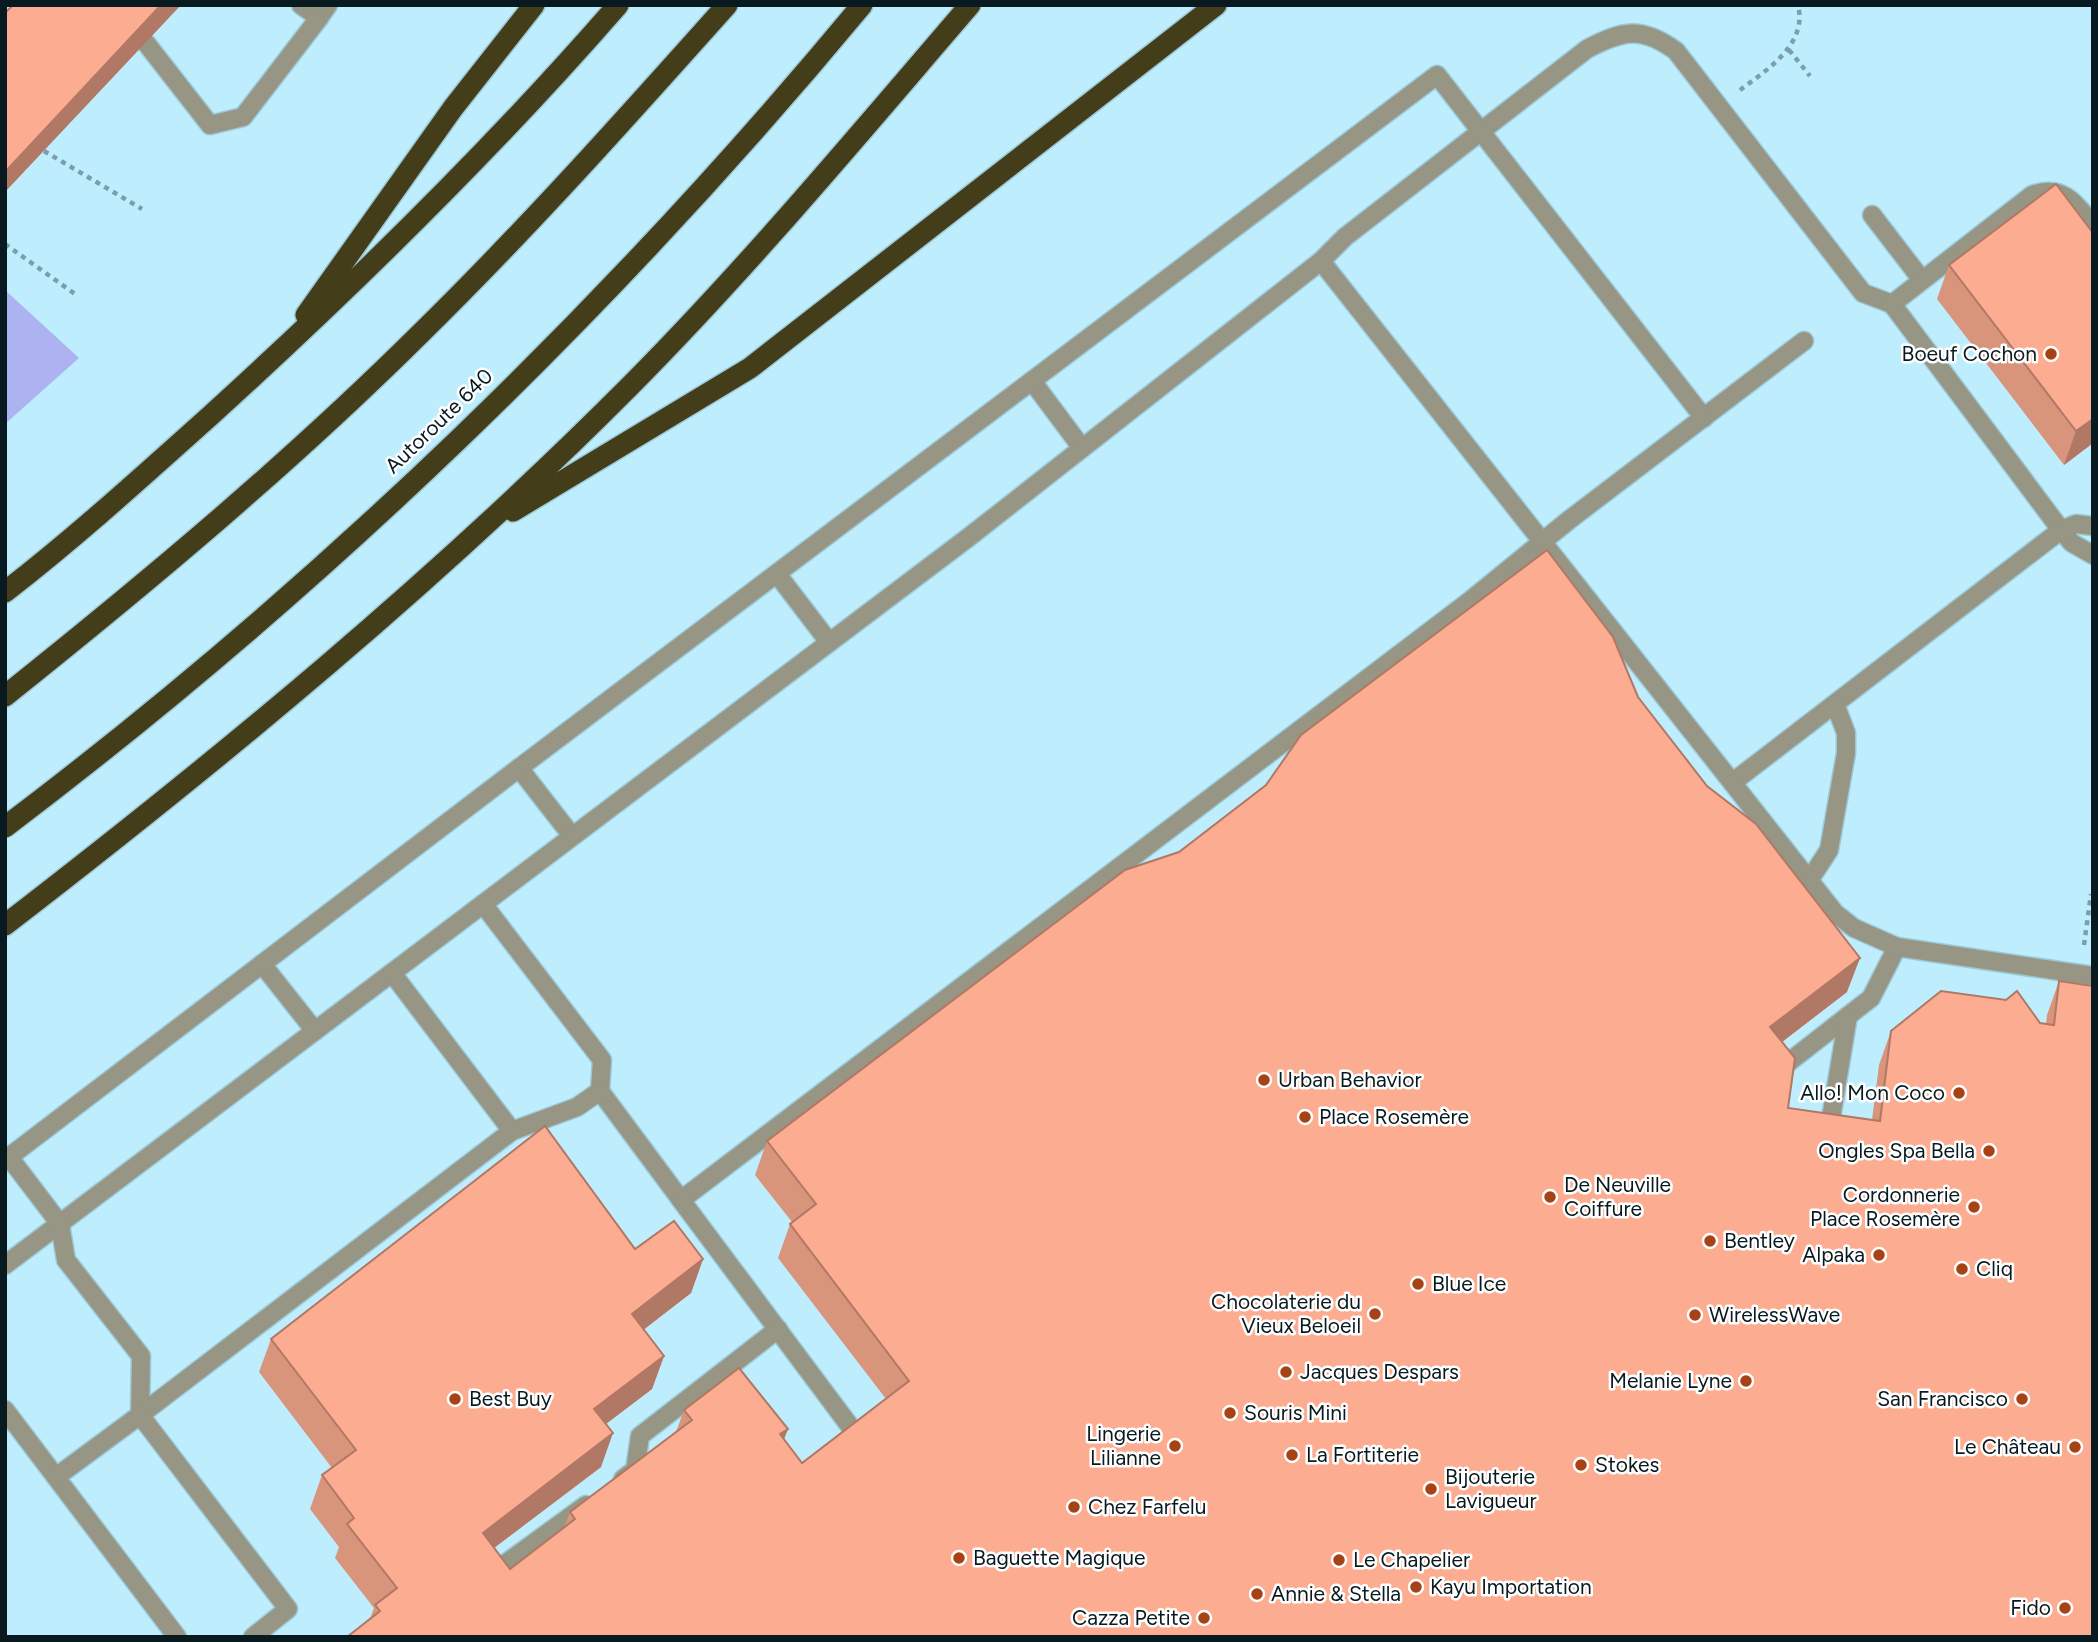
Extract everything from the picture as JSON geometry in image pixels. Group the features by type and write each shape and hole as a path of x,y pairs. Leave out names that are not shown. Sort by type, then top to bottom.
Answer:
{"highway":[{"path":"276,357 453,108 534,5"},
{"path":"5,593 122,495 276,357 439,197 618,5"},
{"path":"5,696 217,520 419,336 554,197 727,5"},
{"name":"Autoroute 640","path":"5,827 251,627 458,438 650,244 862,5"},
{"path":"5,925 243,736 476,534 621,394 736,275 970,5"},
{"path":"476,534 750,368 1216,5"}],"lane":[{"path":"146,43 210,125 243,117 323,11 301,5"},
{"path":"5,1265 830,642 1321,261 1345,237 1482,130 1587,50 1609,37 1646,33 1676,51 1863,293 1892,304 2061,530 2072,542 2093,555"},
{"path":"253,1637 288,1609 139,1415 141,1356 66,1260 60,1224 9,1157 1437,75 1704,418"},
{"path":"1892,304 2017,205 2045,190 2066,195 2093,225"},
{"path":"1872,215 1922,280"},
{"path":"1321,261 1835,913 1854,928 1898,947 2093,976"},
{"path":"681,1200 1247,772 1804,341"},
{"path":"1032,382 1082,448"},
{"path":"1733,782 2061,530 2076,524 2093,526"},
{"path":"777,574 830,642"},
{"path":"1806,879 1814,873 1829,850 1846,753 1846,733 1835,704"},
{"path":"519,768 572,836"},
{"path":"483,904 602,1060 600,1091 858,1437"},
{"path":"1780,1069 1878,990 1898,947"},
{"path":"262,964 315,1031"},
{"path":"392,973 512,1131"},
{"path":"1826,1149 1848,1016"},
{"path":"56,1477 512,1131 577,1107 600,1091"},
{"path":"494,1572 635,1470 640,1436 778,1329"},
{"path":"5,1410 177,1637"}],"path":[{"path":"1720,105 1789,50 1800,13 1798,5"},
{"path":"1789,50 1810,76"},
{"path":"44,151 142,209"},
{"path":"5,244 75,294"},
{"path":"2083,953 2091,894"}],"shaded area":[{"path":"5,290 79,358 5,424"}],"building":[{"path":"13,5 161,5 6,171 5,13"},
{"path":"2056,184 2093,233 2093,419 2076,431 1949,265"},
{"name":"Place Rosemère","path":"1547,550 1613,637 1638,697 1707,786 1756,824 1860,958 1770,1027 1795,1058 1788,1108 1880,1121 1891,1031 1941,991 2006,1000 2017,991 2040,1023 2054,1025 2059,981 2093,986 2093,1637 347,1637 380,1611 375,1605 397,1588 347,1524 354,1518 322,1475 356,1450 271,1339 545,1126 635,1249 674,1221 703,1259 632,1314 664,1356 594,1409 613,1433 483,1533 510,1569 575,1519 570,1512 692,1420 684,1410 739,1368 788,1429 780,1434 802,1463 909,1381 790,1224 816,1204 767,1141 1125,870 1179,852 1266,785 1301,735"}],"place":[{"name":"Boeuf Cochon","path":"2051,354"},
{"name":"Urban Behavior","path":"1264,1080"},
{"name":"Allo! Mon Coco","path":"1959,1093"},
{"name":"Place Rosemère","path":"1305,1117"},
{"name":"Ongles Spa Bella","path":"1989,1151"},
{"name":"De Neuville Coiffure","path":"1550,1197"},
{"name":"Cordonnerie Place Rosemère","path":"1974,1207"},
{"name":"Bentley","path":"1710,1241"},
{"name":"Alpaka","path":"1879,1255"},
{"name":"Cliq","path":"1962,1269"},
{"name":"Blue Ice","path":"1418,1284"},
{"name":"Chocolaterie du Vieux Beloeil","path":"1375,1314"},
{"name":"WirelessWave","path":"1695,1315"},
{"name":"Jacques Despars","path":"1286,1372"},
{"name":"Melanie Lyne","path":"1746,1381"},
{"name":"Best Buy","path":"455,1399"},
{"name":"San Francisco","path":"2022,1399"},
{"name":"Souris Mini","path":"1230,1413"},
{"name":"Lingerie Lilianne","path":"1175,1446"},
{"name":"Le Château","path":"2075,1447"},
{"name":"La Fortiterie","path":"1292,1455"},
{"name":"Stokes","path":"1581,1465"},
{"name":"Bijouterie Lavigueur","path":"1431,1489"},
{"name":"Chez Farfelu","path":"1074,1507"},
{"name":"Baguette Magique","path":"959,1558"},
{"name":"Le Chapelier","path":"1339,1560"},
{"name":"Kayu Importation","path":"1416,1587"},
{"name":"Annie & Stella","path":"1257,1594"},
{"name":"Fido","path":"2065,1608"},
{"name":"Cazza Petite","path":"1204,1618"}]}
